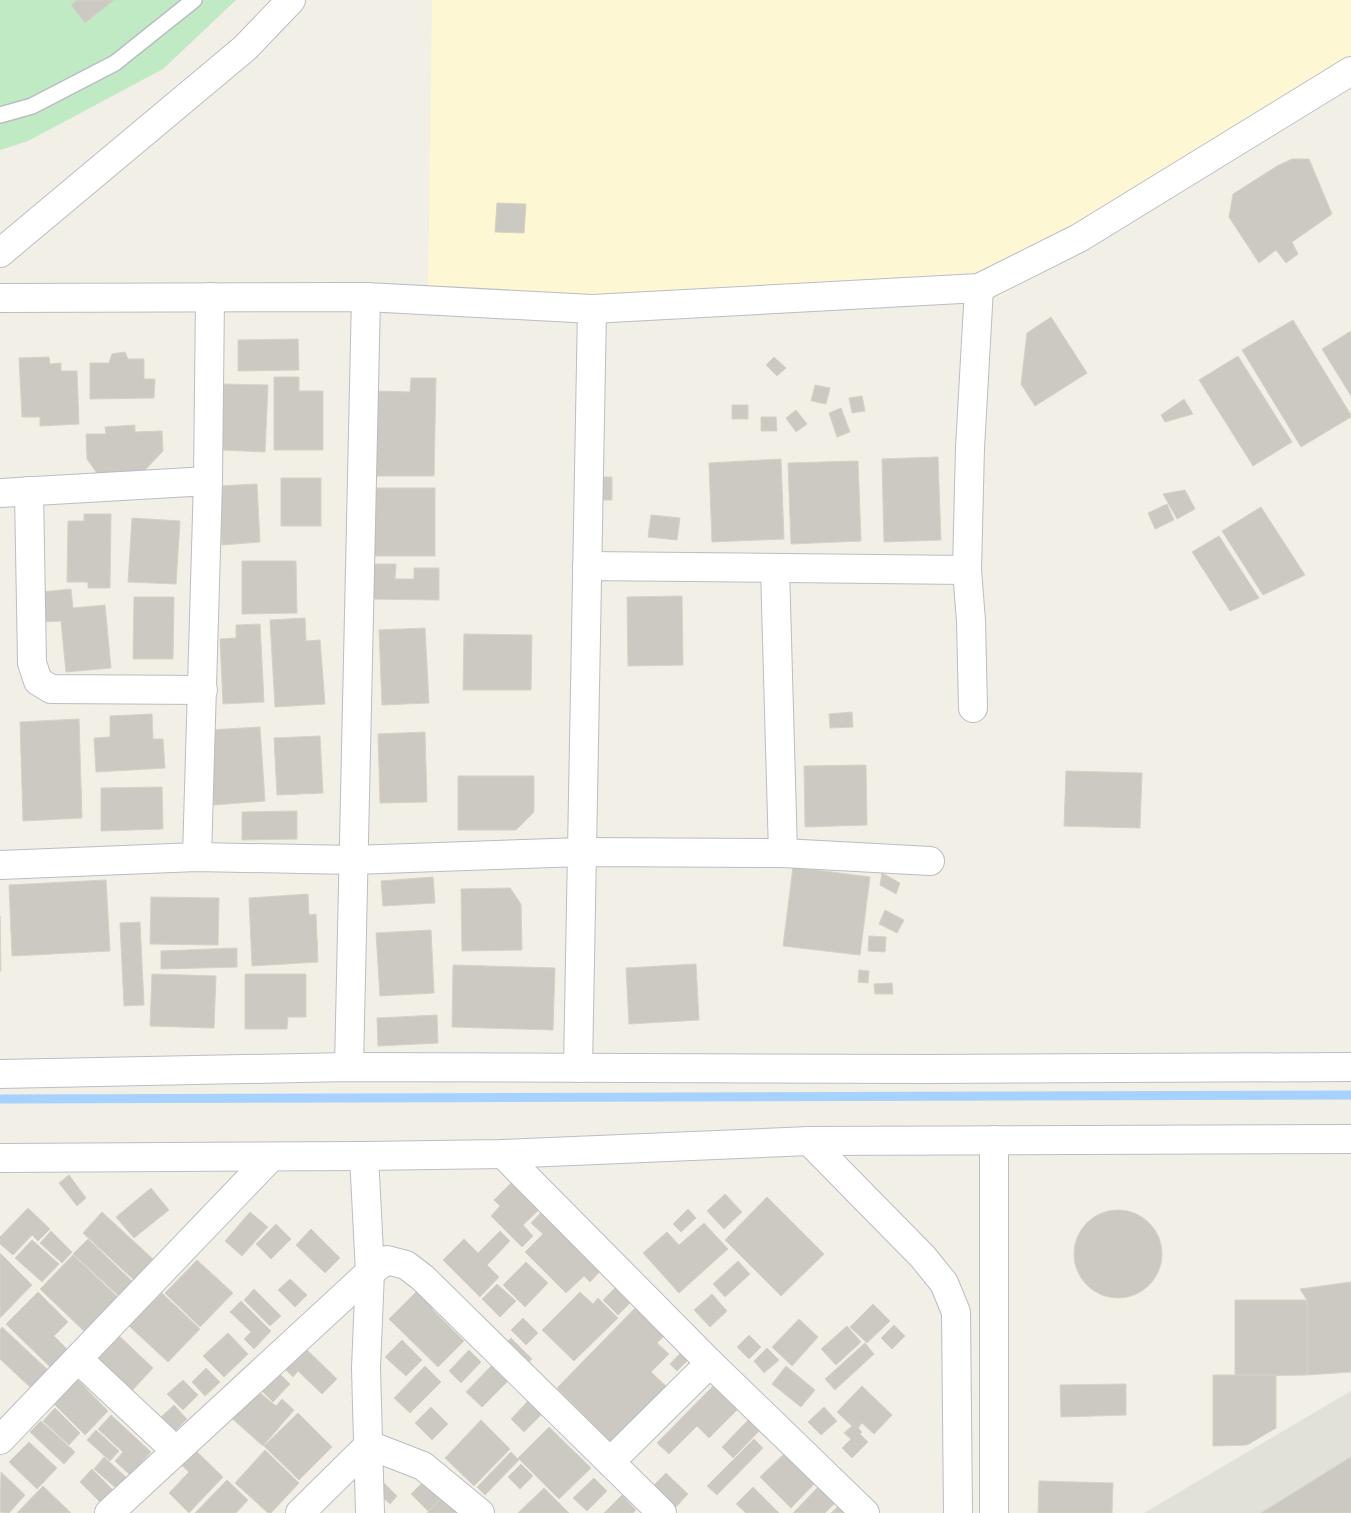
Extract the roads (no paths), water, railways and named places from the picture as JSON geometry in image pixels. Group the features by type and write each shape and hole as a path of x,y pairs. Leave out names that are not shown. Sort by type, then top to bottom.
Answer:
{"street":[{"path":"0,253 245,48 291,0"},
{"path":"0,298 366,297 592,309 979,288 1080,238 1351,71"},
{"path":"973,708 967,570 970,448 979,288"},
{"path":"197,857 208,481 210,296"},
{"path":"349,1068 366,297"},
{"path":"578,1068 592,309"},
{"path":"0,493 208,481"},
{"path":"29,491 32,663 38,681 51,689 203,690"},
{"path":"587,566 967,570"},
{"path":"775,568 783,853"},
{"path":"0,865 197,857 353,860 582,852 783,853 930,861"},
{"path":"0,1074 349,1068 937,1069 1351,1067"},
{"path":"0,1158 503,1154 808,1141 1351,1139"},
{"path":"994,1140 994,1513"},
{"path":"808,1141 923,1256 944,1283 956,1312 958,1513"},
{"path":"503,1154 710,1363 865,1513"},
{"path":"364,1156 370,1272 366,1368 370,1513"},
{"path":"0,1440 271,1157"},
{"path":"109,1513 370,1272 387,1260 406,1265 423,1278 662,1513"},
{"path":"78,1359 176,1451"},
{"path":"610,1462 710,1363"},
{"path":"300,1513 369,1445"},
{"path":"369,1445 423,1466 480,1513"}],"lane":[{"path":"0,115 32,106 115,63 194,0"}],"waterway":[{"path":"0,1099 1351,1095"}]}
